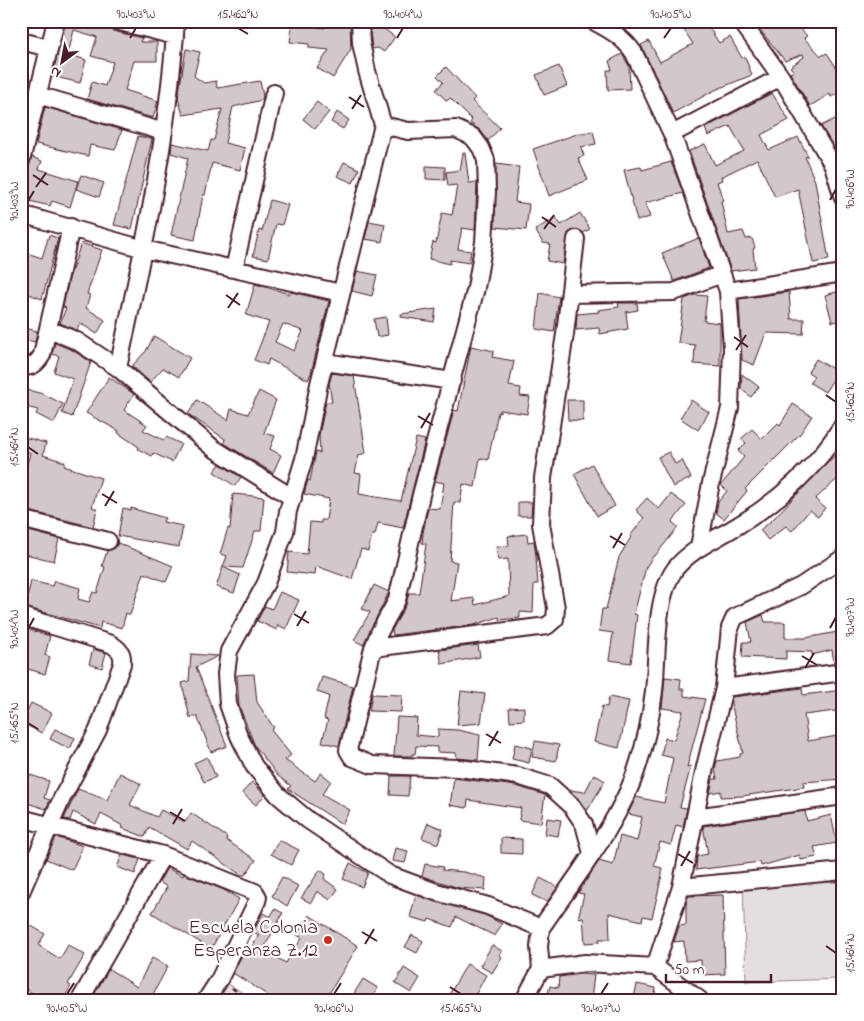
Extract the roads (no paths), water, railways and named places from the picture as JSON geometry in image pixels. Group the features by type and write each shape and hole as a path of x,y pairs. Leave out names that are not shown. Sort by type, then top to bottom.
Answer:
{"street":[{"path":"21,161 56,21"},
{"path":"116,21 175,29 164,132 144,249 118,368"},
{"path":"360,21 363,52 383,125 324,362 304,458 285,532 272,568 235,639 228,659 226,674 228,704 239,736 254,766 278,795 308,820 390,875 436,892 488,906 542,928"},
{"path":"593,21 615,32 626,41 672,134 728,291 732,348 730,408 711,483 699,547"},
{"path":"741,21 780,77 833,165 843,198"},
{"path":"21,40 49,48"},
{"path":"672,134 780,77"},
{"path":"234,269 274,93"},
{"path":"38,95 164,132"},
{"path":"383,125 408,131 456,129 473,137 481,148 486,160 484,242 476,288 459,345 452,381 421,495 397,600 373,648 348,750 352,757 372,766 458,768 518,776 550,786 571,805 584,824 592,853"},
{"path":"21,214 144,249 341,293"},
{"path":"21,367 31,367 37,363 42,355 71,227"},
{"path":"373,648 547,626 555,619 556,608 541,524 544,478 576,239"},
{"path":"728,291 843,273"},
{"path":"570,294 674,292 722,274"},
{"path":"48,329 77,341 118,368 213,448 293,498"},
{"path":"324,362 452,381"},
{"path":"524,1000 541,969 539,947 542,928 610,826 638,766 649,725 654,691 662,602 675,569 699,547 766,506 812,467 833,442 843,424"},
{"path":"21,519 108,541"},
{"path":"655,967 681,887 724,688 730,628 735,617 801,586 843,558"},
{"path":"21,616 111,644 120,650 122,655 122,664 98,730 49,826 21,892"},
{"path":"724,688 843,672"},
{"path":"696,818 843,796"},
{"path":"21,818 163,854 255,892 258,897 219,980 206,1000"},
{"path":"80,1000 163,854"},
{"path":"681,887 843,871"},
{"path":"541,969 585,963 655,967 700,1000"}],"place":[{"name":"Escuela Colonia Esperanza Z.12","path":"328,940"}]}
